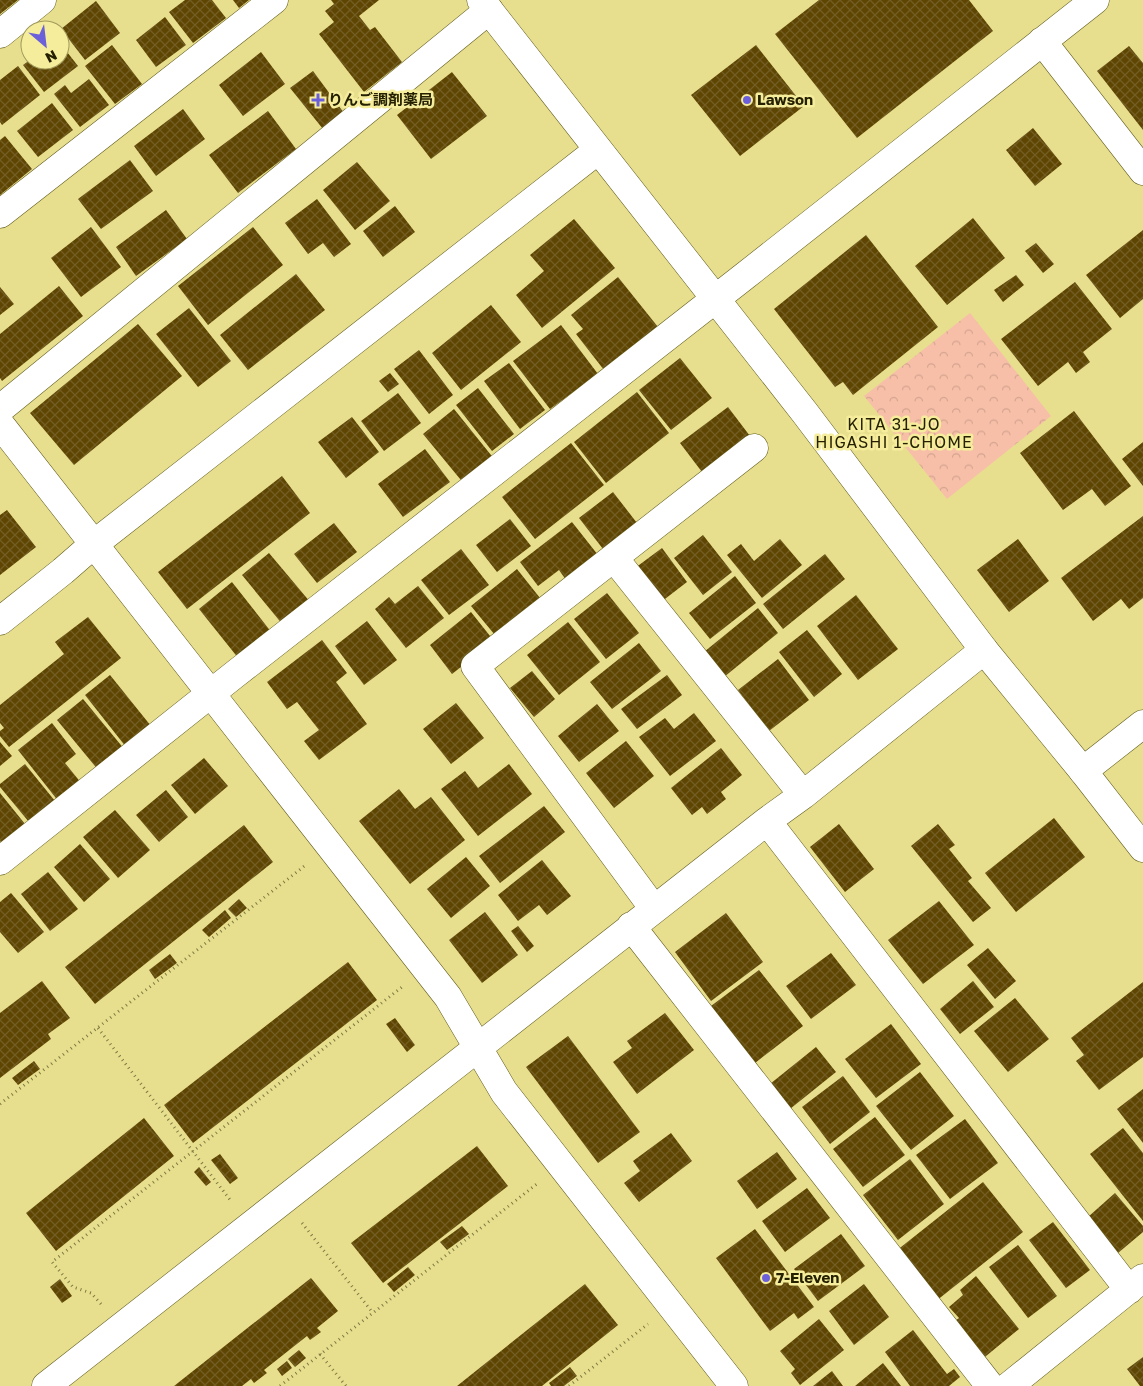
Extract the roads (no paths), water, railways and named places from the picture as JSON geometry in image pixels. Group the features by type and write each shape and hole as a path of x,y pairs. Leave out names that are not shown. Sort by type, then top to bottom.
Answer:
{"street":[{"path":"0,34 42,0"},
{"path":"0,214 274,0"},
{"path":"0,861 1095,0"},
{"path":"0,409 485,5 805,413 984,650 1143,848"},
{"path":"1042,40 1143,171"},
{"path":"0,621 94,544 598,150"},
{"path":"0,424 448,997 504,1092 734,1386"},
{"path":"654,909 476,666 754,448"},
{"path":"614,558 803,795"},
{"path":"46,1386 631,926 766,821 803,795 984,650"},
{"path":"1083,771 1143,724"},
{"path":"766,821 1136,1284 1009,1386"},
{"path":"631,926 990,1386"}],"place":[{"name":"りんご調剤薬局","path":"318,100"},
{"name":"Lawson","path":"747,100"},
{"name":"7-Eleven","path":"766,1278"}],"district":[{"name":"KITA 31-JO HIGASHI 1-CHOME","path":"894,433"}]}
